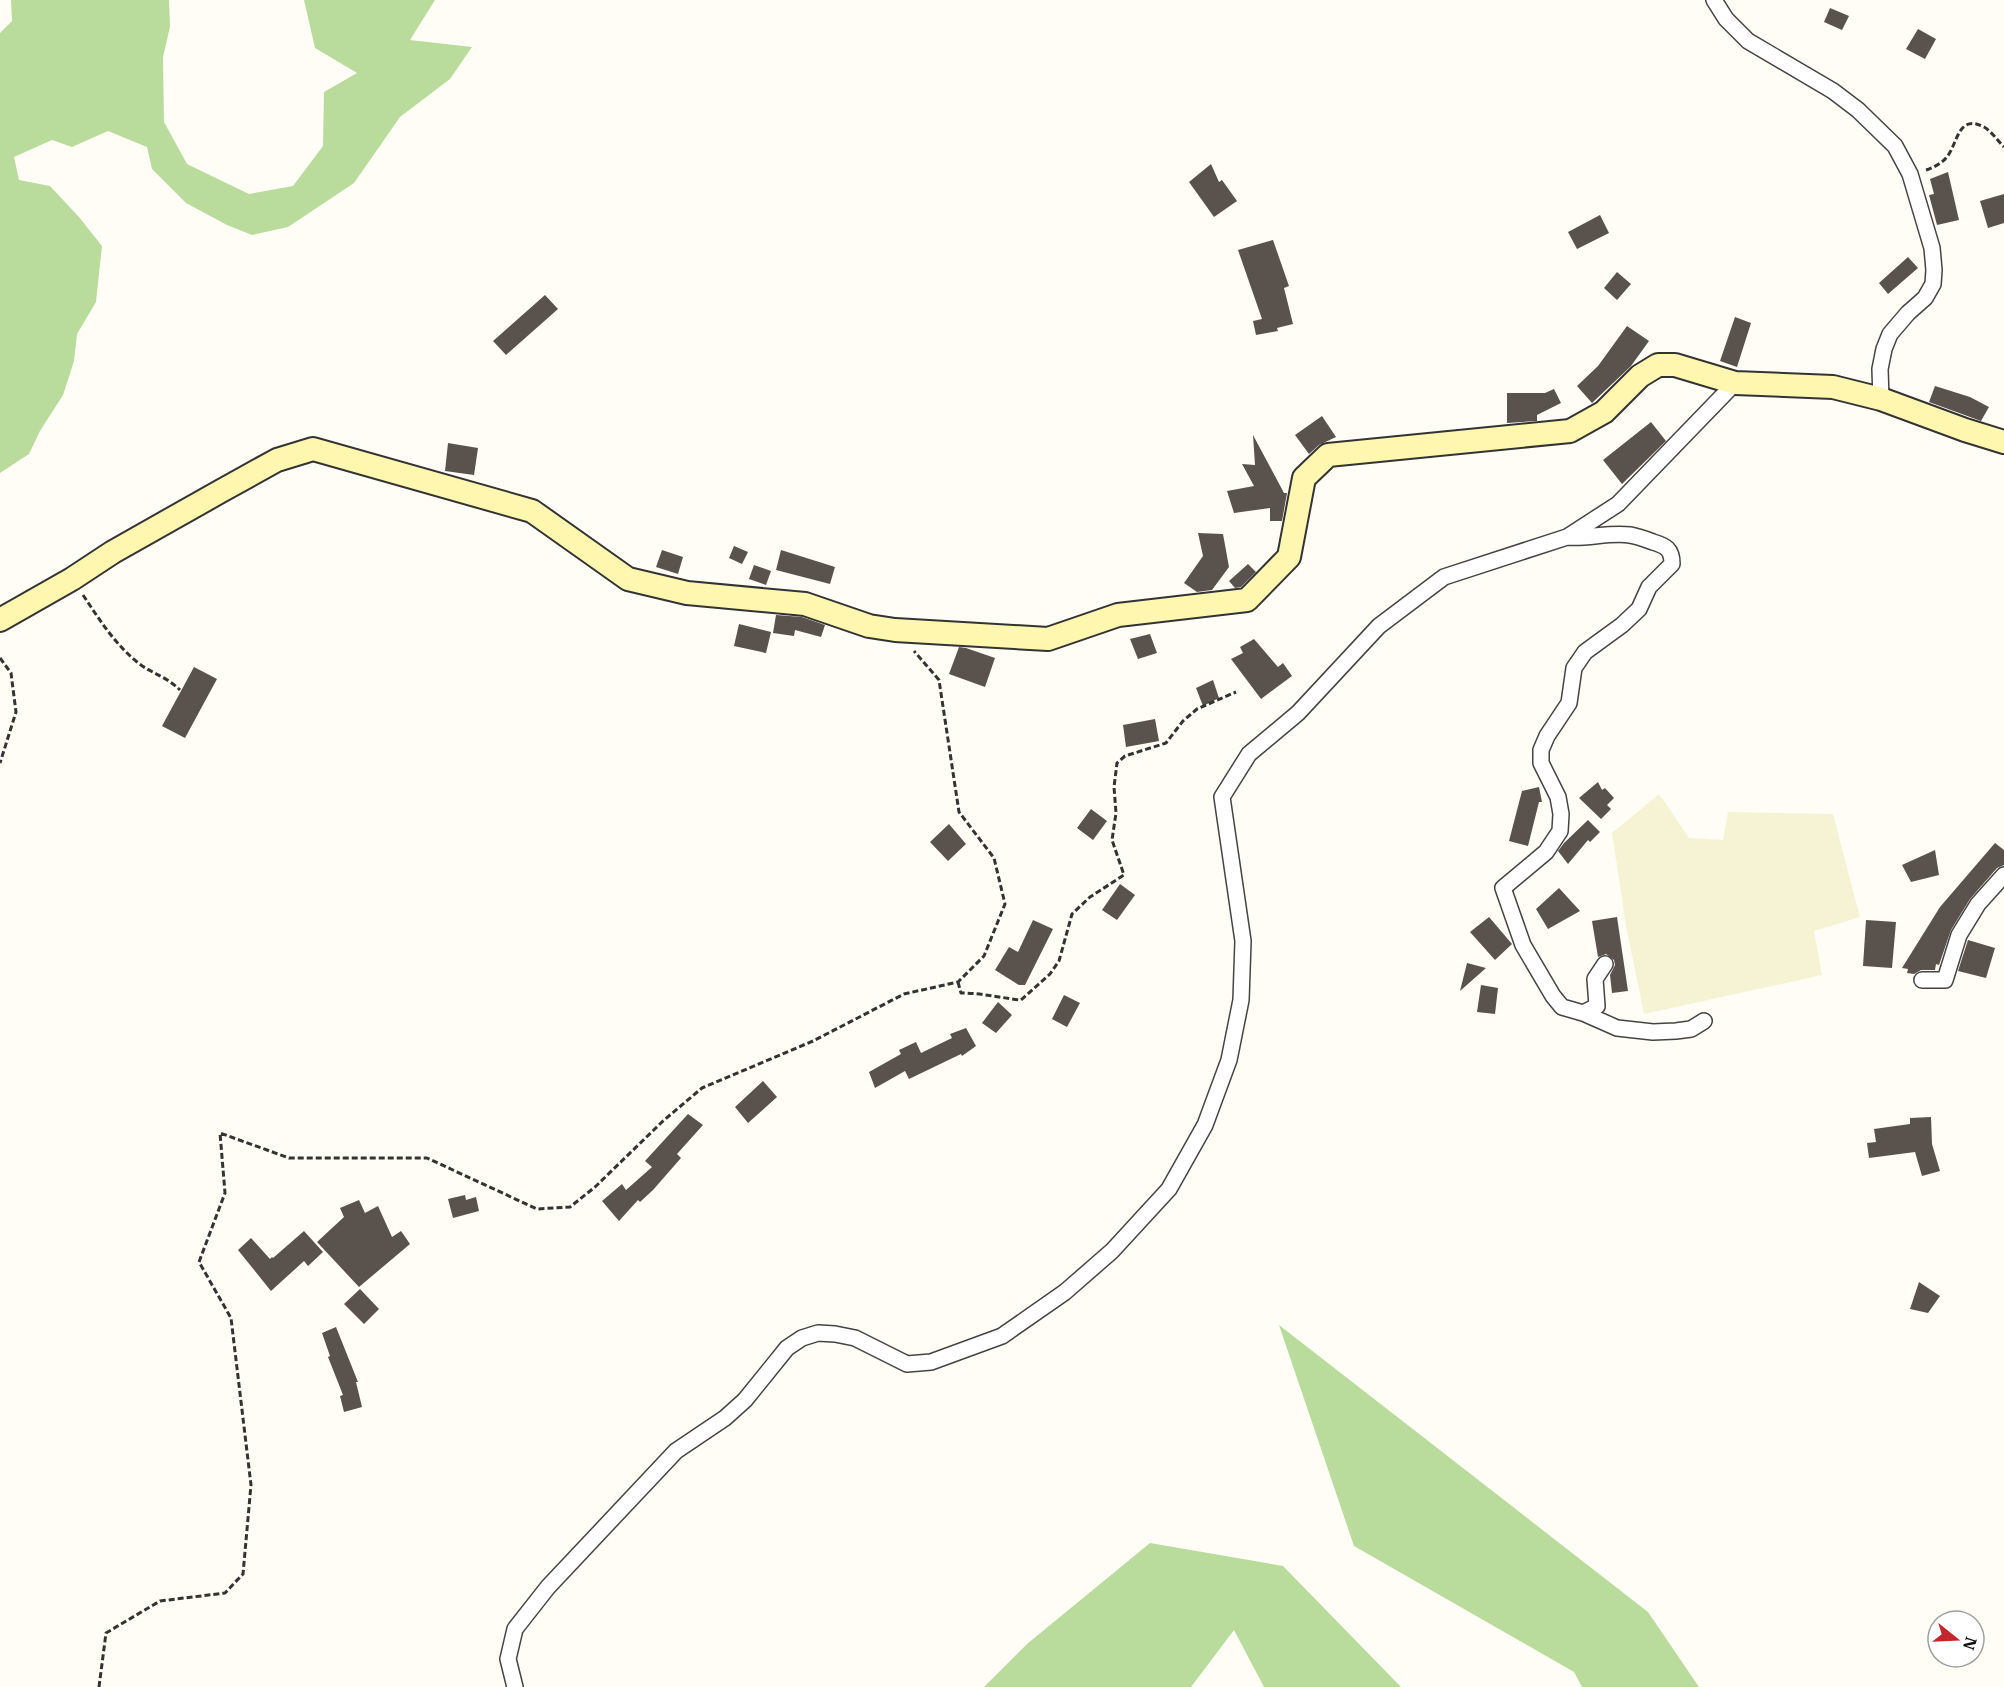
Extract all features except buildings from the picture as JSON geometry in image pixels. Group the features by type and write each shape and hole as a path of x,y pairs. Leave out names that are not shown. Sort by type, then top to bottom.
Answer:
{"main road":[{"path":"0,620 72,579 112,552 258,470 277,460 313,449 532,511 628,579 687,593 805,604 869,626 895,630 1048,639 1118,615 1247,600 1289,557 1304,478 1328,455 1570,431 1604,412 1640,376 1658,365 1675,365 1735,383 1833,387 1881,399 2004,442"}],"street":[{"path":"1714,0 1726,19 1748,41 1833,91 1858,110 1895,146 1910,174 1932,248 1933,284 1925,298 1890,334 1880,369 1881,399"},
{"path":"515,1687 508,1659 516,1629 548,1587 676,1451 725,1418 745,1400 787,1348 802,1338 818,1333 835,1334 855,1338 907,1364 931,1362 1002,1336 1065,1292 1112,1251 1169,1189 1205,1125 1229,1060 1241,1000 1243,941 1222,797 1249,754 1298,713 1379,626 1444,577 1568,537 1618,504 1735,383"},
{"path":"1568,537 1631,535 1665,546 1672,554 1672,564 1649,587 1639,609 1586,652 1574,669 1569,703 1547,736 1541,750 1541,763 1558,797 1561,814 1560,831 1546,852 1503,888 1523,945 1562,1007 1584,1013 1617,1028 1653,1032 1691,1029 1704,1021"},
{"path":"1922,980 1945,980 1959,935 1978,904 2004,875"},
{"path":"1584,1013 1598,1006 1595,979 1605,964"}],"path":[{"path":"1910,174 1931,169 1946,158 1958,131 1964,126 1973,124 1984,127 2004,147"},
{"path":"72,579 111,636 138,663 170,680 180,690"},
{"path":"99,1687 106,1633 160,1601 225,1593 243,1574 251,1485 231,1318 199,1262 225,1193 220,1133 289,1158 427,1158 537,1209 570,1207 595,1187 663,1121 702,1088 813,1041 904,994 958,982 984,956 1005,904 994,858 959,812 939,680 895,630"},
{"path":"0,658 11,673 16,712 0,762"},
{"path":"958,982 962,993 984,993 1021,1000 1044,980 1059,961 1072,914 1090,897 1124,875 1112,840 1116,813 1114,787 1117,763 1125,756 1166,743 1183,721 1197,709 1236,692"}],"shaded area":[{"path":"1659,794 1689,838 1723,840 1728,812 1833,814 1860,917 1814,931 1822,975 1644,1014 1626,926 1612,833"}],"green space":[{"path":"11,0 169,0 170,27 163,57 164,122 187,164 249,194 293,186 323,146 324,92 357,73 315,48 304,0 435,0 410,40 472,47 450,79 400,117 354,183 288,227 252,235 227,225 186,203 152,169 147,147 108,131 72,147 52,140 14,157 19,180 50,186 102,246 96,302 77,334 74,361 63,395 40,431 29,454 0,473 0,33 12,21"},
{"path":"1279,1325 1648,1612 1699,1687 1582,1687 1574,1672 1354,1546"},
{"path":"1150,1543 1283,1566 1401,1687 1264,1687 1234,1630 1191,1687 984,1687 1027,1644"}]}
